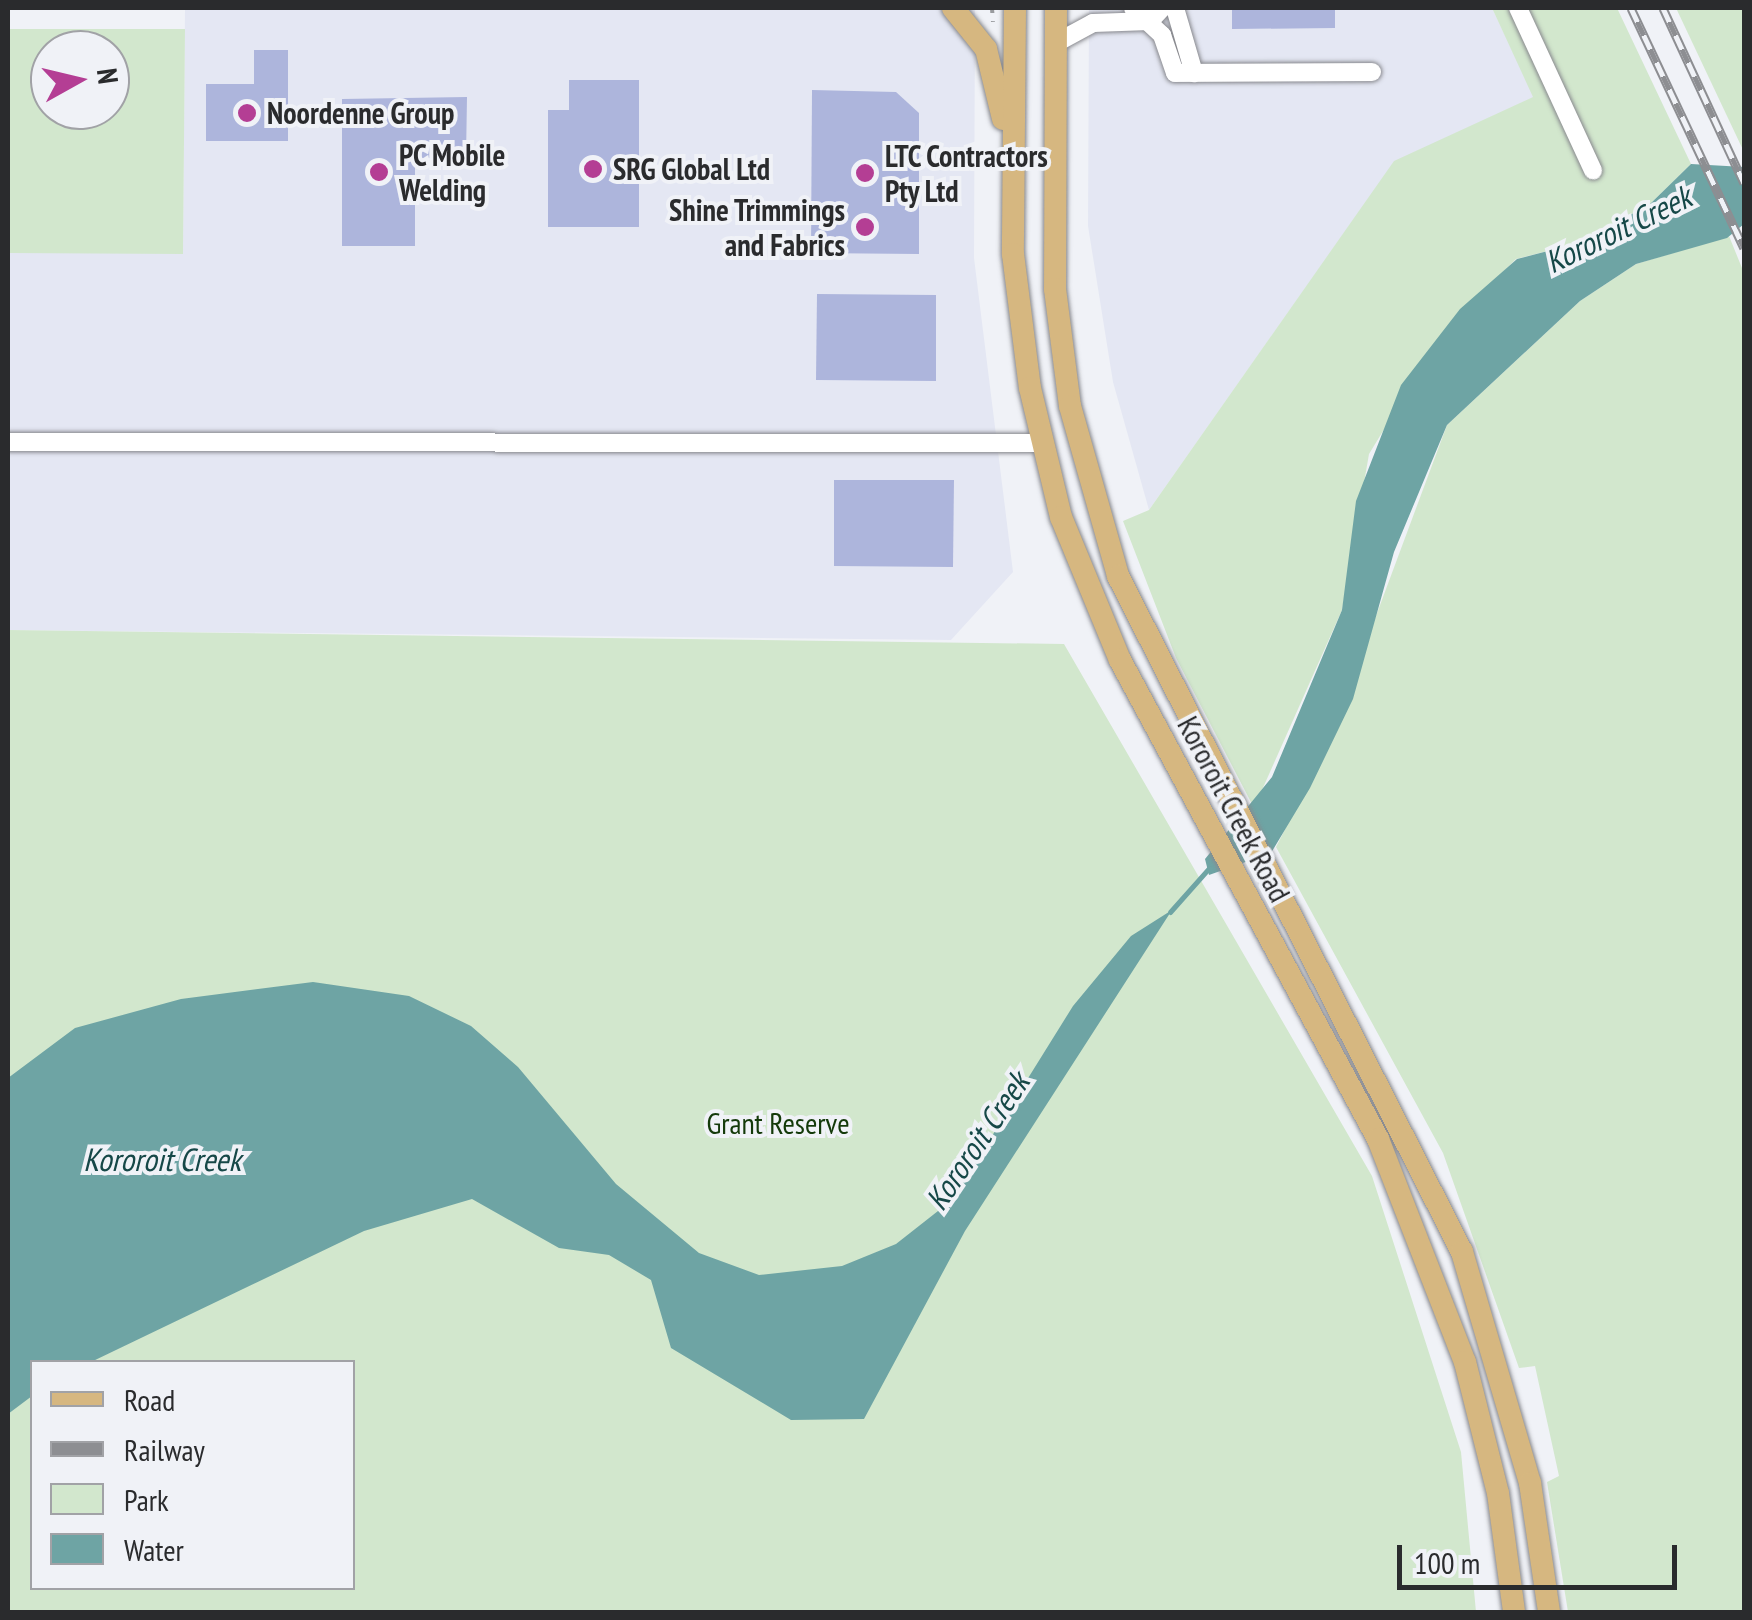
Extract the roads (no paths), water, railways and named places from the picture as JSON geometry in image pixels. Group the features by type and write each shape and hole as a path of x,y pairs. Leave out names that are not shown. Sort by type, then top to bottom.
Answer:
{"main road":[{"path":"953,8 990,59 1013,182"},
{"name":"Kororoit Creek Road","path":"1015,8 1013,182 1020,322 1040,443 1082,580 1378,1140 1465,1362 1498,1493 1514,1612"},
{"name":"Kororoit Creek Road","path":"1056,8 1054,289 1070,406 1118,576 1211,767 1329,978 1420,1157 1483,1310 1530,1483 1549,1612"}],"street":[{"path":"1133,8 1156,14 1184,73"},
{"path":"1175,8 1184,73"},
{"path":"1518,8 1593,170"},
{"path":"1056,43 1093,22 1156,14"},
{"path":"1184,73 1372,72"},
{"path":"8,442 1040,443"}],"water":[{"name":"Kororoit Creek","path":"1691,164 1744,167 1744,224 1727,238 1636,264 1580,301 1447,425 1394,552 1353,699 1310,788 1271,853 1209,875 1205,859 1272,777 1342,610 1356,501 1401,385 1460,309 1517,259 1575,244 1649,205"},
{"name":"Kororoit Creek","path":"1172,910 965,1231 864,1419 791,1420 671,1348 651,1280 609,1255 559,1248 472,1199 364,1231 95,1360 30,1360 30,1398 8,1414 8,1078 75,1028 181,999 313,982 409,996 471,1026 518,1067 616,1184 699,1253 759,1275 842,1266 896,1244 952,1200 1073,1006 1131,936"}],"waterway":[{"name":"Kororoit Creek","path":"1170,912 1209,868"}],"railway":[{"path":"1631,8 1744,248"},
{"path":"1663,8 1744,183"}],"place":[{"name":"Noordenne Group","path":"247,113"},
{"name":"SRG Global Ltd","path":"593,169"},
{"name":"PC Mobile Welding","path":"379,172"},
{"name":"LTC Contractors Pty Ltd","path":"865,173"},
{"name":"Shine Trimmings and Fabrics","path":"865,227"}],"park label":[{"name":"Grant Reserve","path":"778,1123"}]}
